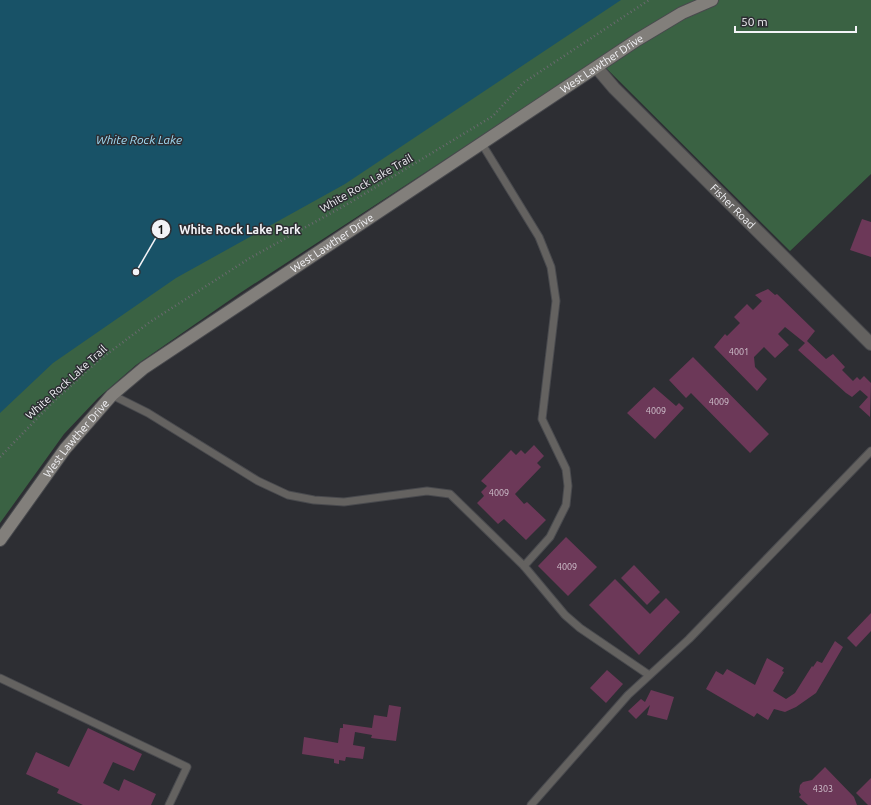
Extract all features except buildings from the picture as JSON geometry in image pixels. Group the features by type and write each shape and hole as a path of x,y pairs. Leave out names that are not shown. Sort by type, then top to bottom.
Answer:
{"street":[{"name":"West Lawther Drive","path":"0,540 65,449 112,395 144,368 213,320 597,68 682,13 712,0"},
{"name":"Fisher Road","path":"597,68 614,88 871,344"}],"lane":[{"path":"482,144 539,237 551,267 556,301 542,419 566,469 568,486 566,505 550,537 524,566"},
{"path":"112,395 148,413 258,481 288,495 314,500 344,502 427,492 450,494 524,566 565,615 580,628 649,675"},
{"path":"530,805 628,696 689,639 871,452"},
{"path":"0,678 187,767 169,805"}],"path":[{"name":"White Rock Lake Trail","path":"0,456 52,403 99,360 150,322 250,258 351,202 493,116 524,83 649,0"}],"green space":[{"name":"White Rock Lake","path":"0,0 871,0 871,174 790,251 598,60 240,293 136,365 98,398 64,434 0,523"}],"water":[{"name":"White Rock Lake","path":"0,0 621,0 345,184 176,278 53,363 0,413"}],"place":[{"name":"White Rock Lake Park","path":"136,272"}]}
